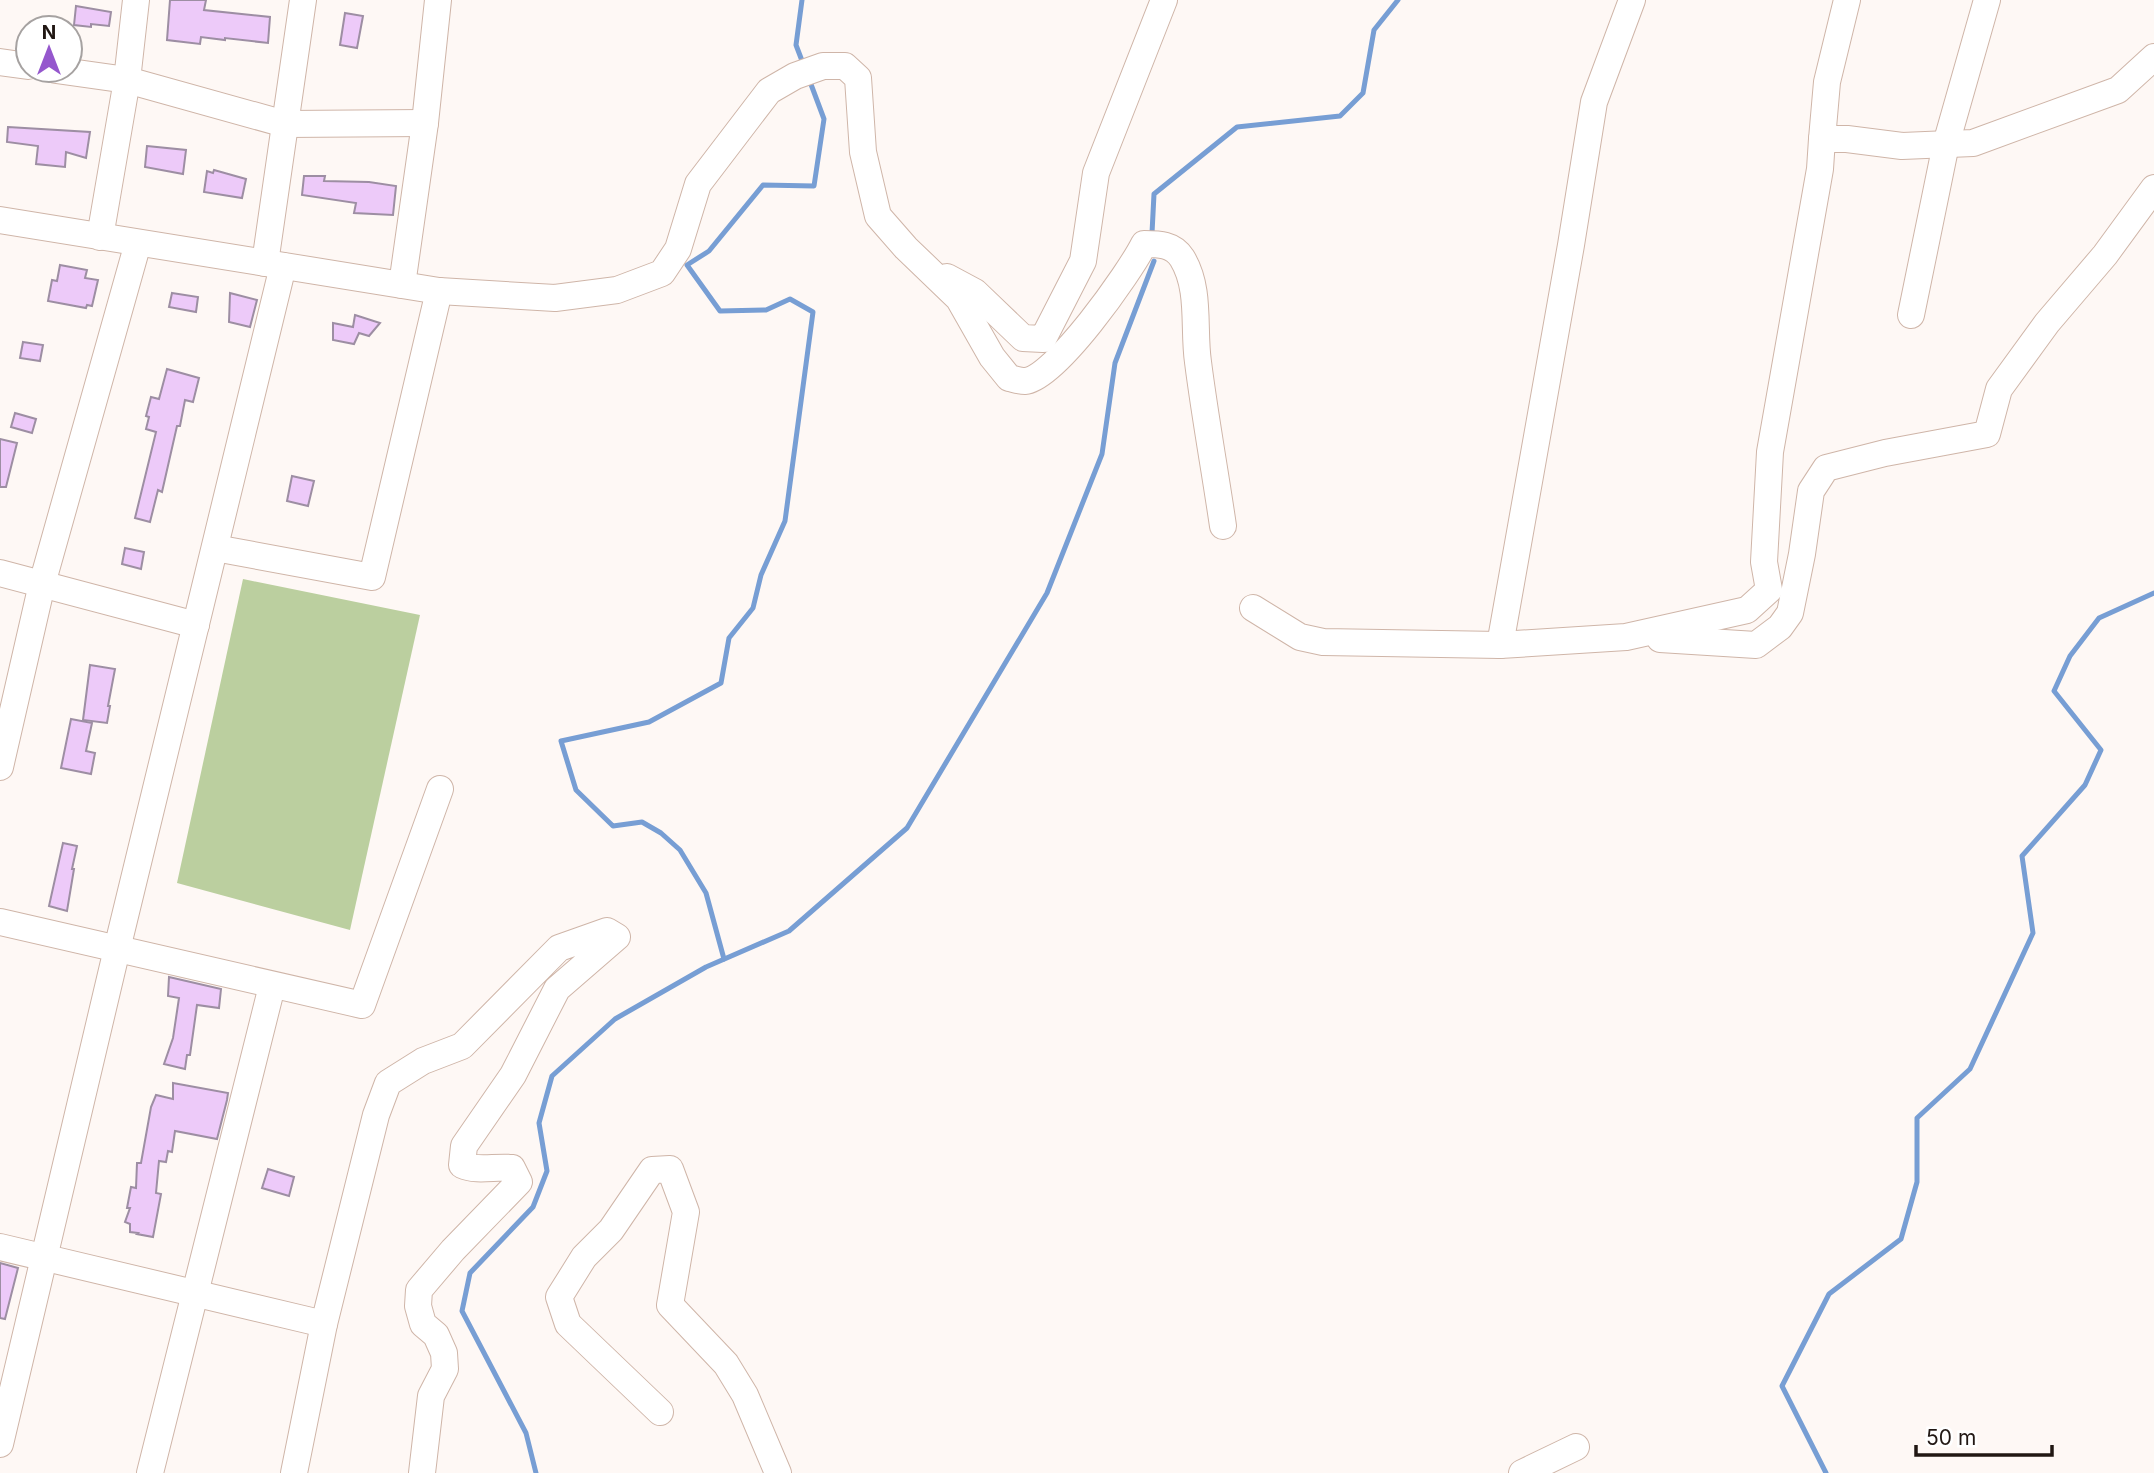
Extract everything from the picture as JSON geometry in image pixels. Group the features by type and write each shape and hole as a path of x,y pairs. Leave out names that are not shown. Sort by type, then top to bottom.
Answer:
{"street":[{"path":"100,237 127,80 136,0"},
{"path":"0,1444 215,548 274,265 285,124 303,0"},
{"path":"402,285 425,123 438,0"},
{"path":"920,263 975,292 1023,338 1043,339 1083,261 1096,173 1164,0"},
{"path":"1500,645 1594,102 1632,0"},
{"path":"1626,637 1747,610 1769,590 1763,562 1770,452 1820,169 1827,82 1847,0"},
{"path":"1911,315 1946,144 1987,0"},
{"path":"1822,139 1902,145 1973,143 2118,90 2154,57"},
{"path":"0,220 439,291 555,298 617,290 662,273 678,249 698,184 769,92 796,76 823,66 845,66 858,78 863,152 878,216 920,263 959,299 992,357 1009,378 1026,381 1048,370 1155,244 1181,256 1190,278 1197,315 1197,359 1223,526"},
{"path":"84,74 127,80 285,124 425,123"},
{"path":"1252,608 1300,637 1323,642 1500,645 1626,637 1756,645 1780,627 1790,613 1811,491 1826,468 1885,453 1987,434 1999,389 2047,323 2105,255 2154,188"},
{"path":"0,767 42,584 138,243"},
{"path":"215,548 372,577 439,291"},
{"path":"0,573 196,625"},
{"path":"0,922 362,1005 440,789"},
{"path":"294,1473 324,1324 376,1115 388,1083 423,1061 462,1046 559,948 607,931 617,937 557,989 513,1075 464,1146 462,1165 473,1170 497,1166 512,1168 519,1182 462,1240 419,1290 418,1306 423,1324 436,1335 444,1353 445,1368 431,1396 422,1473"},
{"path":"150,1473 272,986"},
{"path":"660,1412 568,1324 559,1297 584,1257 611,1230 652,1170 670,1169 686,1212 670,1305 726,1364 745,1395 778,1473"},
{"path":"0,1247 324,1324"},
{"path":"1522,1473 1576,1447"}],"green space":[{"path":"243,579 420,615 350,930 177,883"}],"building":[{"path":"170,0 206,0 204,10 270,17 268,43 201,37 200,44 167,40"},
{"path":"76,6 111,12 109,26 91,24 91,27 84,26 84,14 75,14"},
{"path":"345,13 363,16 357,48 340,45"},
{"path":"8,127 90,132 86,158 66,152 65,167 36,164 38,146 7,142"},
{"path":"147,146 186,150 183,174 145,167"},
{"path":"214,170 246,179 242,198 204,192 207,171 213,173"},
{"path":"304,176 325,176 324,181 369,182 396,186 393,215 354,213 356,203 302,195"},
{"path":"60,265 87,270 85,278 98,280 92,306 87,305 86,308 48,301 52,280 57,281"},
{"path":"172,293 198,297 196,312 169,307"},
{"path":"230,293 257,300 250,327 229,322"},
{"path":"355,315 380,323 369,336 359,333 354,344 333,340 333,323 353,327"},
{"path":"23,342 43,345 40,361 20,358"},
{"path":"167,369 199,378 193,402 185,400 162,492 158,490 150,522 135,518 156,432 146,429 149,417 146,416 151,397 159,399"},
{"path":"15,413 36,419 32,433 11,427"},
{"path":"0,439 17,443 6,487 0,487"},
{"path":"292,476 314,481 308,506 287,501"},
{"path":"125,548 144,552 141,569 122,564"},
{"path":"90,665 115,669 107,723 83,720"},
{"path":"71,719 92,723 86,751 95,753 91,774 61,768"},
{"path":"63,843 77,846 67,911 49,906"},
{"path":"169,977 221,989 219,1008 197,1005 190,1055 187,1055 185,1069 164,1064 173,1038 179,998 168,996"},
{"path":"173,1083 228,1093 217,1139 175,1131 172,1152 168,1151 166,1162 159,1161 156,1193 161,1194 153,1237 130,1232 130,1224 125,1222 130,1208 127,1208 131,1187 136,1188 137,1163 141,1163 151,1107 156,1095 173,1099"},
{"path":"268,1169 294,1177 289,1196 262,1188"},
{"path":"0,1263 18,1268 5,1319 0,1318"}],"waterway":[{"path":"802,0 796,45 804,66"},
{"path":"1152,233 1154,194 1237,127 1340,116 1363,93 1374,30 1398,0"},
{"path":"724,959 706,893 680,850 661,833 642,822 613,826 576,790 561,741 649,722 721,683 729,638 753,608 761,575 785,521 813,312 790,299 766,310 720,311 687,265 709,251 763,185 814,186 824,119 809,79"},
{"path":"536,1473 526,1433 462,1311 470,1273 533,1207 547,1171 539,1123 552,1076 615,1019 706,967 789,931 907,828 1047,593 1102,454 1115,363 1154,261"},
{"path":"1826,1473 1782,1386 1829,1294 1901,1239 1917,1182 1917,1118 1970,1069 2033,933 2022,856 2085,785 2101,750 2054,691 2070,656 2099,618 2154,593"}]}
